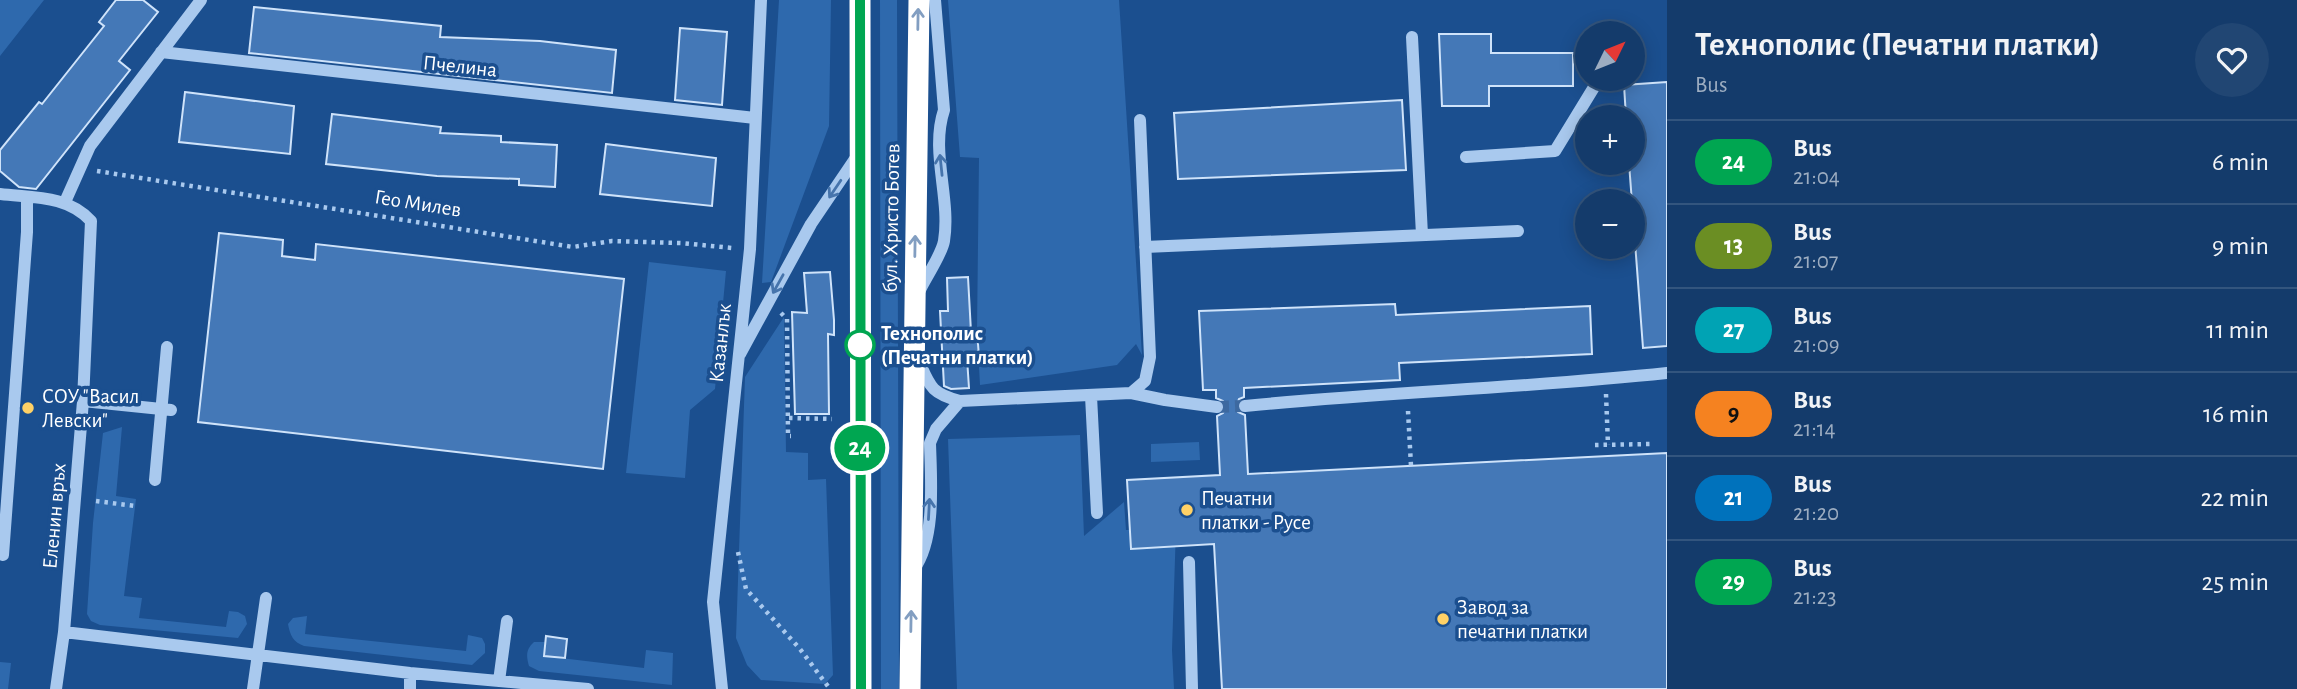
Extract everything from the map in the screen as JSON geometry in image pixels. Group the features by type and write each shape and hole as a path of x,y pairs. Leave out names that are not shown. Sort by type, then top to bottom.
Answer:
{"highway":[{"name":"бул. Христо Ботев","path":"860,0 861,689"},
{"name":"бул. Христо Ботев","path":"910,689 919,0"}],"street":[{"path":"0,194 65,202 90,146 201,0"},
{"name":"Казанлък","path":"722,689 713,602 750,250 761,0"},
{"path":"915,300 944,244 944,193 939,125 944,110 935,0"},
{"path":"1412,37 1422,235"},
{"name":"Пчелина","path":"161,52 755,118"},
{"path":"1466,157 1555,151 1592,91"},
{"path":"1131,393 1145,381 1150,357 1140,120"},
{"path":"737,359 811,225 860,153"},
{"path":"3,555 27,232 27,198"},
{"name":"Еленин връх","path":"55,689 64,632 83,401 91,221 82,211 65,202"},
{"path":"1145,247 1518,231"},
{"path":"155,480 166,409 167,347"},
{"path":"914,350 934,390 943,397 960,401 1131,393 1216,407"},
{"path":"1245,406 1408,392 1606,380 1667,373"},
{"path":"1091,396 1097,513"},
{"path":"83,401 166,409"},
{"path":"911,573 923,557 928,534 930,443 936,429 960,401"},
{"path":"1189,562 1192,689"},
{"path":"253,689 266,598"},
{"path":"499,681 507,621"},
{"path":"64,632 410,673 588,689"},
{"path":"410,673 410,689"}],"path":[{"name":"Гео Милев","path":"80,169 573,247 611,241 681,243 750,250"},
{"path":"770,300 790,319 788,436 791,436"},
{"path":"1606,380 1608,445"},
{"path":"1408,392 1411,466"},
{"path":"789,418 832,419"},
{"path":"1595,445 1651,444"},
{"path":"96,501 135,506"}],"shaded area":[{"path":"0,0 44,0 0,56"},
{"path":"779,0 831,0 829,126 771,282 762,283"},
{"path":"880,0 897,0 899,689 881,689"},
{"path":"948,0 1119,0 1142,355 1136,344 1117,365 980,385 977,331 979,158 960,157"},
{"path":"649,262 726,271 715,389 690,410 685,478 626,473"},
{"path":"784,317 786,452 808,453 808,480 826,479 833,675 825,684 761,680 747,665 736,638 745,377"},
{"path":"122,427 116,496 136,499 124,596 142,598 139,618 226,627 229,611 238,612 245,616 247,624 238,638 100,625 91,621 87,614 103,433"},
{"path":"1080,435 1084,536 1124,502 1126,530 1176,528 1172,650 1174,689 957,689 948,439"},
{"path":"1199,442 1200,460 1151,462 1151,444"},
{"path":"307,616 305,634 466,651 468,635 482,638 485,653 472,665 304,646 293,638 288,624 293,618"},
{"path":"534,642 545,642 544,656 644,668 646,650 673,653 672,685 539,671 529,666 527,659 528,650"},
{"path":"0,662 11,663 8,689 0,689"}],"building":[{"path":"116,0 143,0 158,12 119,61 130,70 36,189 19,187 0,171 0,150 39,102 42,104 104,26 99,22"},
{"path":"254,7 441,26 440,37 540,41 616,50 612,93 249,53"},
{"path":"680,28 727,32 722,105 675,100"},
{"path":"1439,34 1491,34 1491,53 1573,53 1573,86 1489,86 1489,106 1442,106"},
{"path":"1667,82 1667,346 1643,348 1636,259 1645,259 1645,189 1631,189 1630,175 1645,175 1645,105 1625,105 1624,91 1645,91 1645,84"},
{"path":"185,92 294,106 290,154 179,142"},
{"path":"1402,100 1406,170 1178,179 1174,113"},
{"path":"332,114 441,127 440,133 501,136 501,142 557,145 555,187 519,185 519,179 437,176 326,164"},
{"path":"606,144 716,158 712,206 600,194"},
{"path":"219,233 283,240 282,256 315,260 316,244 624,279 603,469 198,422"},
{"path":"830,272 834,335 828,334 829,414 795,414 792,312 807,313 804,273"},
{"path":"968,277 971,332 977,331 979,357 967,358 969,388 951,389 944,386 940,311 948,311 947,278"},
{"name":"Завод за печатни платки","path":"1395,304 1396,315 1590,306 1592,354 1399,363 1400,380 1244,388 1244,397 1239,399 1236,406 1238,412 1245,415 1248,474 1667,453 1667,689 1222,689 1214,544 1131,549 1127,480 1220,475 1217,416 1223,413 1226,407 1223,401 1216,398 1216,390 1203,390 1199,311"},
{"path":"546,636 567,639 565,658 544,656"}],"tunnel":[{"path":"1217,407 1245,406"}],"bus line":[{"name":"24","path":"860,0 861,689"}],"place":[{"name":"Технополис (Печатни платки)","path":"860,345"},
{"name":"СОУ \"Васил Левски\"","path":"28,408"},
{"name":"Печатни платки - Русе","path":"1187,510"},
{"name":"Завод за печатни платки","path":"1443,619"}]}
